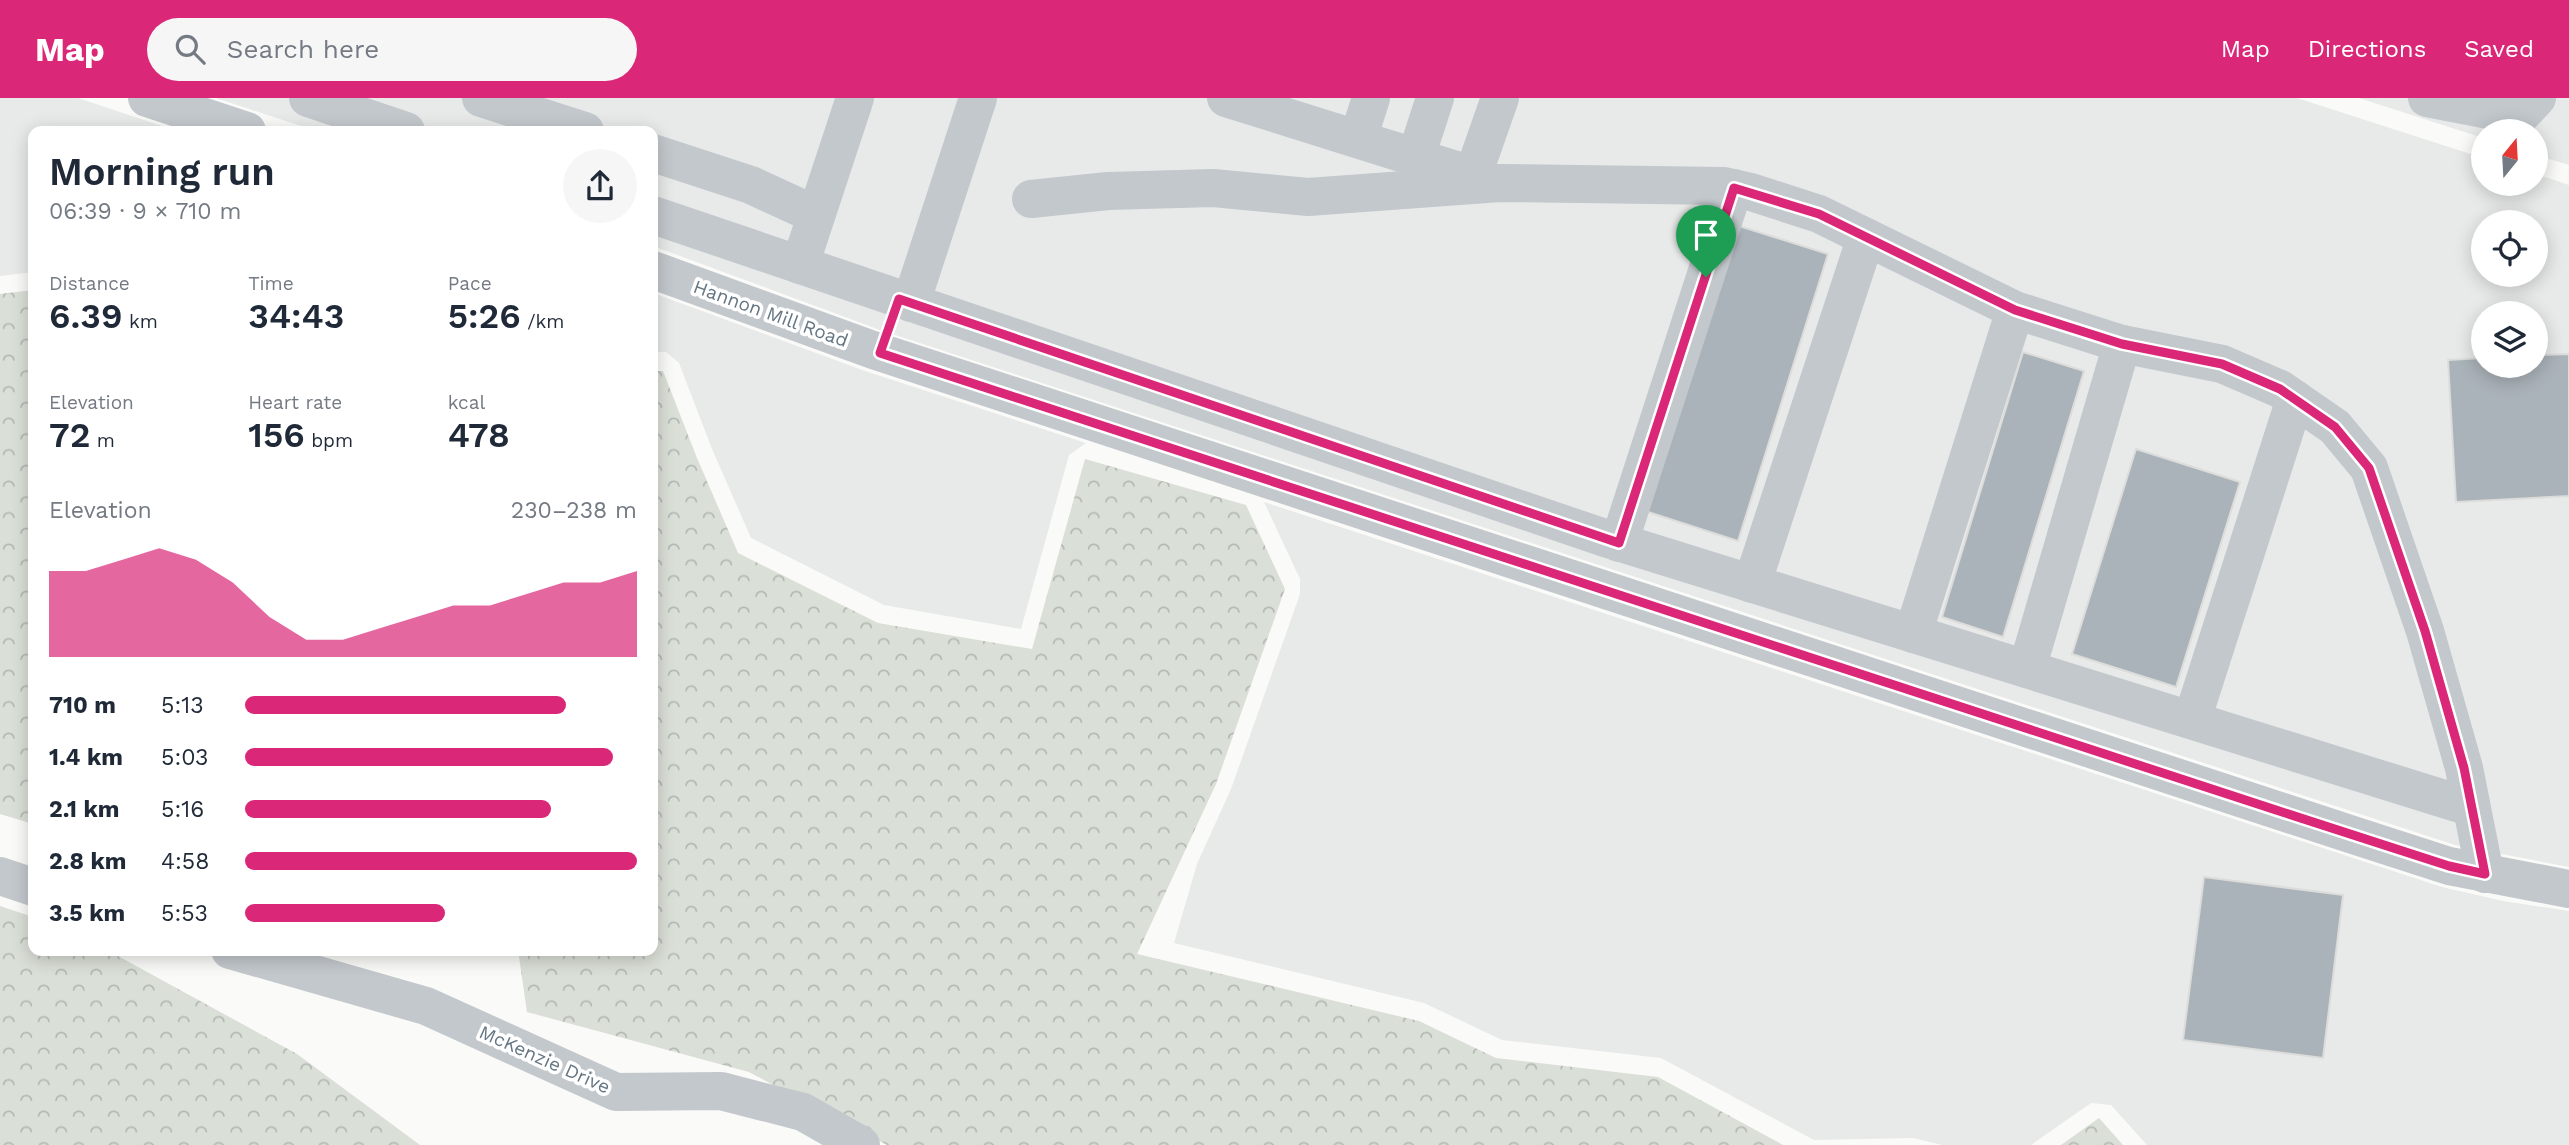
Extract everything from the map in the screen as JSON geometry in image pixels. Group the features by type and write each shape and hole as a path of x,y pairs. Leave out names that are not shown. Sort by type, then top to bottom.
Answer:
{"street":[{"path":"147,98 232,126"},
{"path":"308,98 391,126"},
{"path":"481,98 569,126"},
{"path":"880,353 905,301 978,98"},
{"path":"1226,98 1301,109 1358,139 1487,179"},
{"path":"1358,139 1371,98"},
{"path":"1416,157 1435,98"},
{"path":"1487,179 1500,98"},
{"path":"2427,98 2520,116 2537,98"},
{"path":"800,265 816,215 843,102"},
{"path":"658,155 751,185 816,215"},
{"path":"1031,199 1108,191 1213,188 1308,197 1487,179 1734,188 1819,214 2015,310 2122,344 2222,364 2280,389 2335,427 2369,468 2425,631 2464,768 2485,874"},
{"path":"1619,543 1734,188"},
{"path":"658,217 1619,543 2470,807"},
{"path":"1752,584 1866,237"},
{"name":"Hannon Mill Road","path":"658,272 880,353 2289,815 2449,866 2569,889"},
{"path":"1913,634 2015,310"},
{"path":"2027,669 2122,344"},
{"path":"2192,720 2295,399"},
{"path":"0,876 28,885"},
{"name":"McKenzie Drive","path":"251,956 426,1006 616,1092 721,1091 803,1112 861,1145"}],"shaded area":[{"path":"0,98 78,98 162,126 28,126 28,273 0,276"},
{"path":"216,98 2297,98 2471,154 2471,196 2548,196 2548,178 2569,185 2569,867 2455,845 880,330 658,248 658,126 301,126"},
{"path":"2359,98 2569,98 2569,165 2548,159 2548,119 2471,119 2471,134"},
{"path":"658,295 865,371 1086,443 1069,455 1021,629 884,605 751,538 712,449 679,363 666,352 658,352"},
{"path":"1264,502 2442,887 2503,901 2569,911 2569,1145 2147,1145 2111,1105 2091,1103 2031,1145 1942,1145 1913,1138 1814,1140 1661,1058 1502,1040 1424,1003 1174,943 1197,864 1231,789 1300,594 1300,579"}],"green space":[{"path":"28,291 28,822 0,814 0,294"},
{"path":"658,371 663,371 738,553 878,623 1032,649 1085,459 1246,505 1285,589 1216,784 1137,954 1419,1021 1496,1058 1658,1077 1783,1145 887,1145 749,1072 527,1012 519,956 658,956"},
{"path":"0,906 28,915 28,956 118,956 297,1054 420,1145 0,1145"},
{"path":"2099,1118 2123,1145 2061,1145"}],"building":[{"path":"1736,225 1828,254 1738,541 1645,511"},
{"path":"2023,352 2084,371 2003,637 1942,617"},
{"path":"2569,354 2569,496 2456,502 2448,360 2471,359 2471,378 2548,378 2548,355"},
{"path":"2136,449 2240,482 2176,687 2072,654"},
{"path":"2204,877 2343,895 2323,1058 2183,1040"}],"route":[{"path":"1734,188 1752,192 1819,214 2015,310 2122,344 2222,364 2280,389 2335,427 2369,468 2425,631 2464,768 2485,874 2449,866 2276,810 880,353 899,299 1619,543 1706,277 1734,188"}]}
